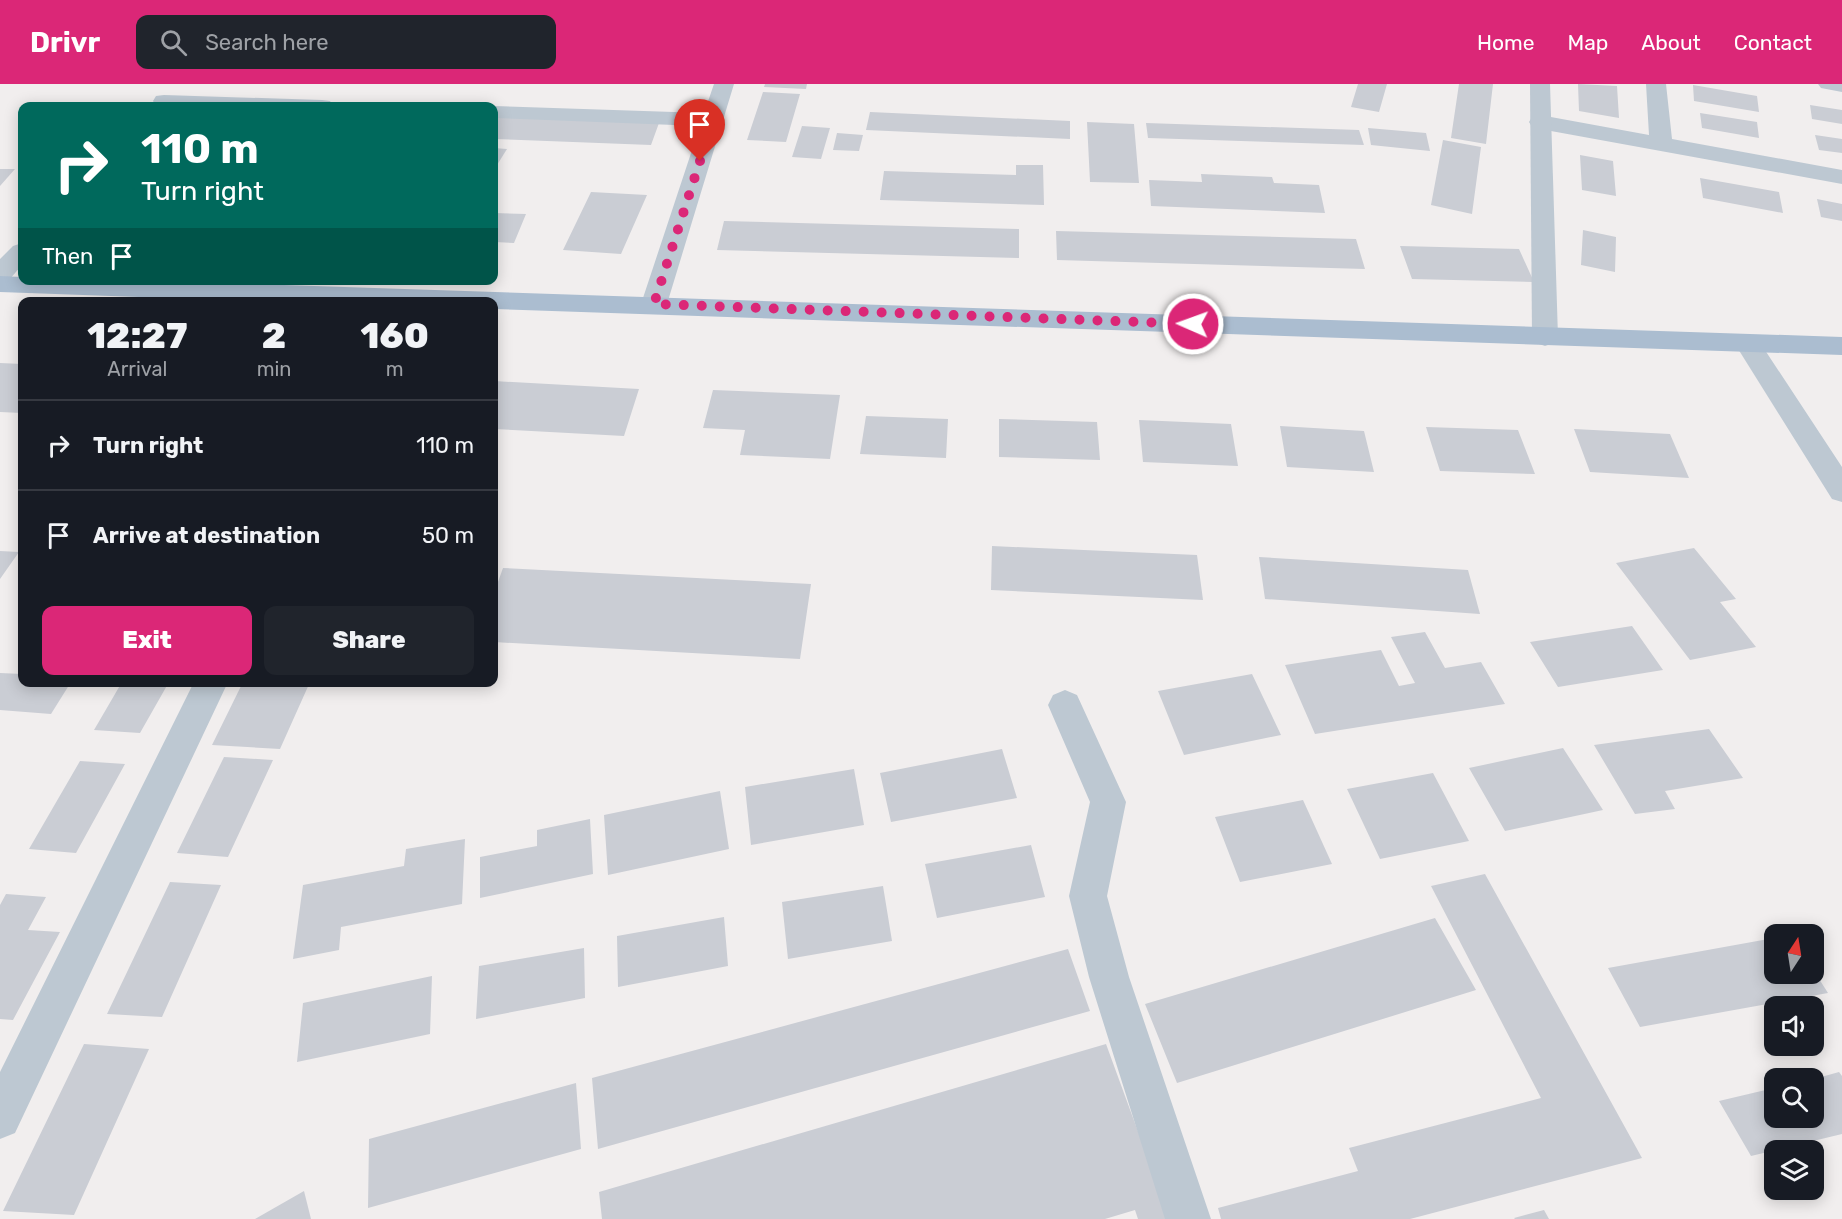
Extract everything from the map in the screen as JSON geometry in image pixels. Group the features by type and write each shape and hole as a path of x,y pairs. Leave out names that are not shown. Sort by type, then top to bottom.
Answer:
{"main road":[{"path":"0,284 18,285"},
{"path":"33,285 425,297"},
{"path":"498,299 1842,346"}],"street":[{"path":"163,102 180,84"},
{"path":"654,304 724,84"},
{"path":"1540,84 1545,337"},
{"path":"1656,84 1661,145"},
{"path":"1828,84 1842,86"},
{"path":"498,112 713,120"},
{"path":"1540,122 1842,177"},
{"path":"0,274 18,255"},
{"path":"1748,344 1842,491"},
{"path":"0,1118 208,687"},
{"path":"1065,705 1108,802 1088,896 1109,977 1188,1219"}],"building":[{"path":"765,84 807,84 806,89 764,87"},
{"path":"1358,84 1387,84 1379,112 1351,107"},
{"path":"1459,84 1493,84 1486,144 1451,138"},
{"path":"1578,84 1617,86 1619,118 1579,111"},
{"path":"1693,85 1757,96 1759,112 1694,101"},
{"path":"763,92 800,94 786,142 747,140"},
{"path":"1810,105 1842,110 1842,124 1812,119"},
{"path":"870,112 1070,121 1070,139 866,130"},
{"path":"1700,113 1757,122 1759,138 1702,128"},
{"path":"498,117 659,123 651,145 498,139"},
{"path":"1087,122 1134,124 1139,183 1090,182"},
{"path":"1146,123 1359,130 1364,145 1148,138"},
{"path":"802,126 830,128 821,159 792,157"},
{"path":"1368,128 1426,133 1430,151 1371,145"},
{"path":"837,133 863,135 859,151 833,150"},
{"path":"1815,135 1842,139 1842,153 1819,150"},
{"path":"1443,140 1481,147 1472,214 1431,205"},
{"path":"498,148 507,149 498,163"},
{"path":"1580,155 1613,161 1616,196 1582,190"},
{"path":"1016,165 1043,165 1044,205 880,200 884,171 1016,175"},
{"path":"0,169 15,169 0,186"},
{"path":"1201,174 1272,177 1274,183 1319,185 1325,213 1151,206 1149,180 1202,182"},
{"path":"1700,178 1779,192 1783,213 1703,198"},
{"path":"591,192 647,195 621,254 563,250"},
{"path":"1817,199 1842,204 1842,221 1821,217"},
{"path":"498,213 526,214 514,243 498,242"},
{"path":"724,221 1019,229 1019,258 717,250"},
{"path":"1583,230 1616,237 1615,272 1581,265"},
{"path":"1056,231 1356,239 1365,269 1057,260"},
{"path":"1400,246 1519,249 1534,282 1412,279"},
{"path":"0,363 18,364 18,413 0,412"},
{"path":"498,381 639,389 624,436 498,429"},
{"path":"713,390 840,395 830,459 740,455 745,430 703,428"},
{"path":"866,416 948,419 946,458 860,454"},
{"path":"999,419 1097,422 1100,460 999,457"},
{"path":"1139,420 1231,424 1238,466 1143,462"},
{"path":"1280,426 1364,431 1374,472 1287,467"},
{"path":"1426,427 1518,430 1535,474 1440,471"},
{"path":"1574,429 1670,434 1689,478 1590,472"},
{"path":"992,546 1197,555 1203,600 991,590"},
{"path":"1694,548 1736,599 1720,602 1756,647 1690,660 1616,563"},
{"path":"0,551 18,552 18,553 0,579"},
{"path":"1259,557 1468,570 1480,614 1265,599"},
{"path":"503,568 811,584 800,659 498,642 498,582"},
{"path":"1632,626 1663,670 1558,687 1530,642"},
{"path":"1425,632 1445,668 1481,662 1505,704 1315,734 1285,665 1381,650 1399,686 1415,683 1391,637"},
{"path":"0,673 18,674 18,687 68,687 51,714 0,710"},
{"path":"1252,674 1281,735 1184,755 1158,691"},
{"path":"119,687 166,687 140,733 94,730"},
{"path":"241,687 308,687 280,749 212,745"},
{"path":"1709,729 1743,778 1665,791 1675,809 1635,814 1594,745"},
{"path":"1563,748 1603,810 1505,831 1469,768"},
{"path":"1002,749 1017,798 891,822 880,773"},
{"path":"224,757 273,760 228,857 177,853"},
{"path":"80,761 125,764 76,853 29,849"},
{"path":"854,769 864,825 751,845 745,787"},
{"path":"1433,773 1469,841 1380,859 1347,789"},
{"path":"720,791 729,849 608,875 604,815"},
{"path":"1303,800 1332,864 1240,882 1215,817"},
{"path":"590,819 593,874 480,898 480,857 537,846 537,830"},
{"path":"465,839 462,904 341,927 339,950 293,959 303,885 404,866 406,849"},
{"path":"1031,845 1045,897 937,918 925,864"},
{"path":"1485,874 1642,1158 1410,1219 1221,1219 1218,1208 1358,1171 1349,1148 1541,1098 1431,886"},
{"path":"170,882 221,885 162,1017 107,1014"},
{"path":"883,886 892,941 788,959 782,902"},
{"path":"6,894 46,897 28,930 60,932 13,1020 0,1019 0,905"},
{"path":"724,917 728,966 618,987 617,936"},
{"path":"1435,918 1476,990 1177,1083 1145,1004"},
{"path":"1764,940 1764,984 1822,984 1828,993 1811,996 1764,996 1764,1005 1640,1027 1608,968"},
{"path":"584,948 585,998 476,1019 479,966"},
{"path":"1068,949 1090,1011 598,1149 592,1078"},
{"path":"432,976 430,1034 297,1062 303,1003"},
{"path":"84,1044 149,1049 74,1215 3,1211"},
{"path":"1106,1044 1170,1219 1138,1219 1135,1210 1105,1219 602,1219 599,1192"},
{"path":"1839,1072 1842,1076 1842,1134 1817,1140 1764,1140 1764,1153 1751,1156 1719,1101 1764,1090 1764,1128 1824,1128 1824,1076"},
{"path":"576,1083 581,1149 368,1208 369,1139"},
{"path":"304,1191 311,1219 255,1219"},
{"path":"1544,1210 1549,1219 1514,1218"}],"route":[{"path":"700,161 654,304 1193,324"}]}
